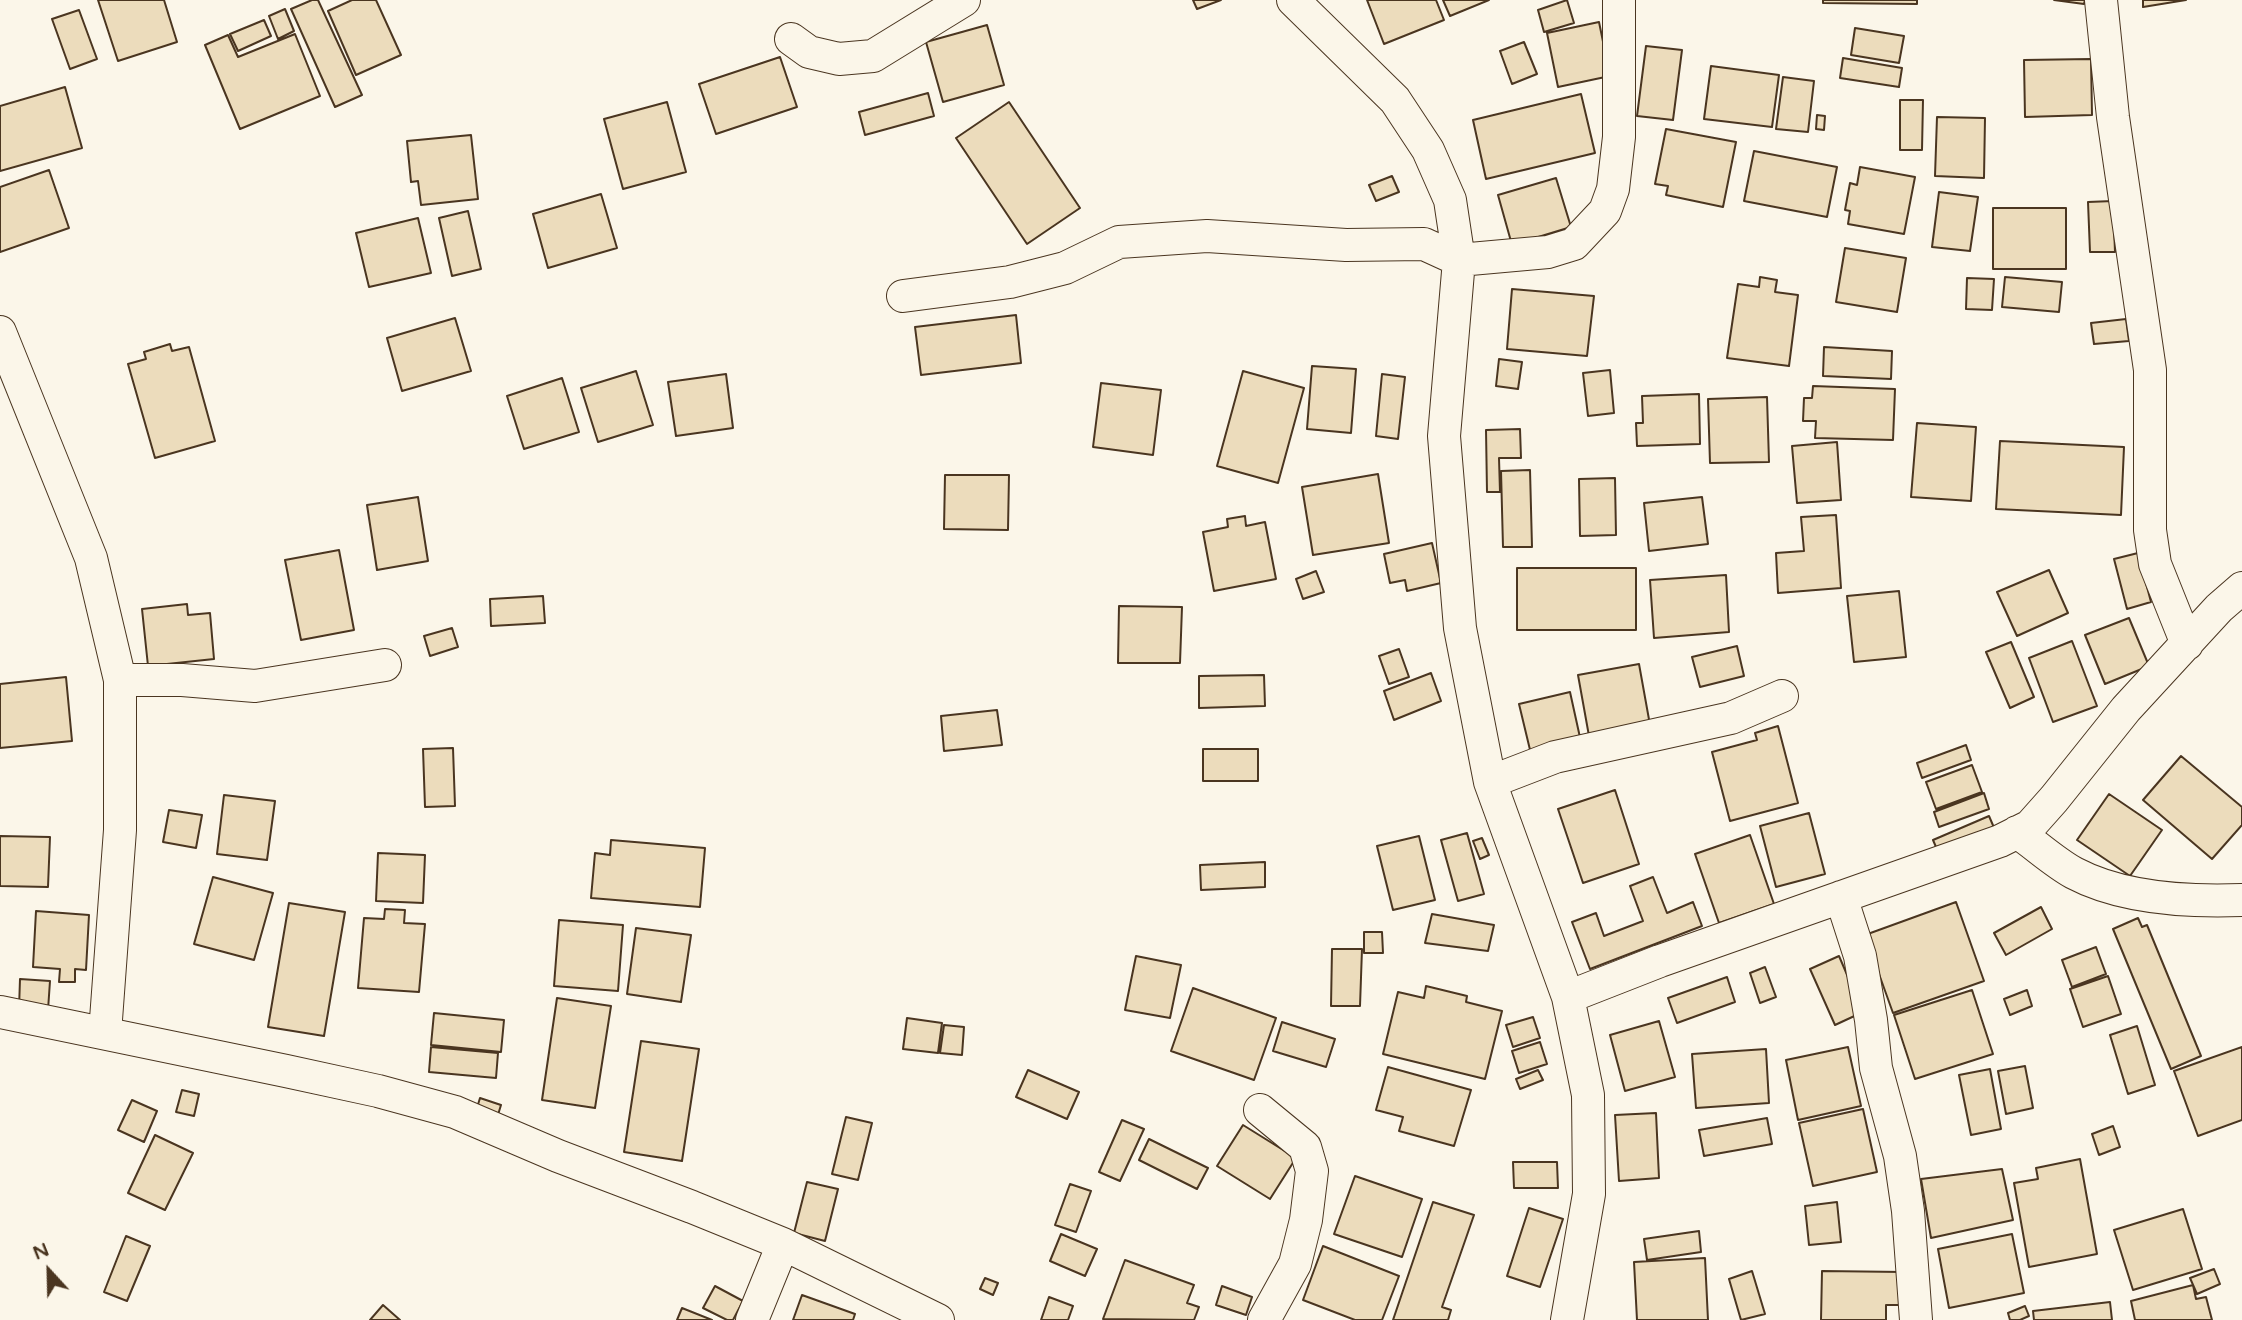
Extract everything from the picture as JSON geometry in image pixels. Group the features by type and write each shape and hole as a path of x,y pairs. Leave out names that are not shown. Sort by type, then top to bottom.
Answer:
{"street":[{"path":"792,39 808,52 839,59 873,56 964,0"},
{"path":"1293,0 1395,100 1428,150 1450,200 1459,260 1444,436 1460,628 1489,782 1567,997 1588,1095 1589,1194 1567,1320"},
{"path":"903,296 1010,282 1065,268 1119,242 1207,236 1346,244 1424,244 1459,260 1548,252 1574,244 1605,211 1613,189 1619,137 1619,0"},
{"path":"2101,0 2113,117 2150,370 2150,530 2155,564 2186,644"},
{"path":"0,332 90,558 120,680 120,830 105,1033"},
{"path":"1567,997 1660,961 2000,841 2030,826 2126,709 2219,608 2242,588"},
{"path":"120,680 182,680 255,686 385,665"},
{"path":"1489,782 1555,757 1731,718 1782,696"},
{"path":"2017,832 2074,873 2133,894 2202,901 2242,900"},
{"path":"1841,897 1860,956 1876,1068 1900,1156 1908,1210 1916,1320"},
{"path":"0,1012 377,1091 455,1112 558,1156 783,1244 938,1320"},
{"path":"1260,1110 1306,1147 1312,1171 1306,1220 1295,1264 1264,1320"},
{"path":"752,1320 783,1244"}],"building":[{"path":"98,0 164,0 177,42 118,61"},
{"path":"318,0 362,95 335,107 291,9"},
{"path":"352,0 376,0 401,55 356,75 328,11"},
{"path":"1193,0 1221,0 1197,9"},
{"path":"1367,0 1436,0 1444,20 1384,44"},
{"path":"1443,0 1489,0 1450,16"},
{"path":"1567,0 1574,23 1544,32 1538,10"},
{"path":"1823,0 1917,0 1917,4 1823,3"},
{"path":"2054,0 2085,0 2084,4"},
{"path":"2143,0 2186,0 2143,7"},
{"path":"285,9 294,31 278,39 269,16"},
{"path":"79,10 97,59 70,69 52,19"},
{"path":"264,20 271,36 238,51 230,34"},
{"path":"1599,22 1610,76 1558,87 1547,33"},
{"path":"987,25 1004,85 943,102 926,42"},
{"path":"1855,28 1904,36 1899,63 1851,55"},
{"path":"295,34 320,96 240,129 205,45 228,35 238,57"},
{"path":"1524,42 1537,74 1512,84 1500,51"},
{"path":"1646,46 1682,50 1673,120 1637,116"},
{"path":"780,57 797,107 716,134 699,84"},
{"path":"1843,58 1902,68 1899,87 1840,78"},
{"path":"2091,59 2092,115 2025,117 2024,60"},
{"path":"1711,66 1779,75 1772,127 1704,119"},
{"path":"1783,77 1814,81 1808,132 1776,129"},
{"path":"65,87 82,148 0,171 0,106"},
{"path":"928,93 934,116 865,135 859,112"},
{"path":"1581,94 1595,153 1486,179 1473,120"},
{"path":"1900,100 1923,100 1922,150 1900,150"},
{"path":"667,102 686,172 623,189 604,119"},
{"path":"1009,102 1080,208 1027,244 956,138"},
{"path":"1817,115 1825,116 1824,130 1816,129"},
{"path":"1937,117 1985,118 1984,178 1935,176"},
{"path":"1666,129 1736,142 1723,207 1666,195 1668,186 1655,184"},
{"path":"471,135 478,199 421,205 418,181 411,182 407,141"},
{"path":"1754,151 1837,167 1827,217 1744,201"},
{"path":"1860,167 1915,177 1904,234 1848,224 1850,211 1845,210 1850,183 1857,185"},
{"path":"49,170 69,228 0,252 0,187"},
{"path":"1392,176 1399,192 1376,201 1369,185"},
{"path":"1556,178 1571,227 1512,245 1498,195"},
{"path":"1939,192 1978,197 1970,251 1932,247"},
{"path":"601,194 617,248 548,268 533,214"},
{"path":"2113,201 2115,252 2090,252 2088,202"},
{"path":"1993,208 2066,208 2066,269 1993,269"},
{"path":"468,211 481,269 452,276 439,218"},
{"path":"418,218 431,273 369,287 356,233"},
{"path":"1845,248 1906,258 1897,312 1836,302"},
{"path":"1760,277 1777,280 1775,292 1798,295 1789,366 1727,358 1738,284 1759,287"},
{"path":"2005,277 2062,282 2059,312 2002,307"},
{"path":"1967,278 1994,279 1992,310 1966,309"},
{"path":"1512,289 1594,296 1587,356 1507,349"},
{"path":"1016,315 1021,363 921,375 915,327"},
{"path":"455,318 471,371 402,391 387,338"},
{"path":"2126,319 2129,341 2094,344 2091,323"},
{"path":"170,344 172,351 189,347 215,441 155,458 128,364 146,359 144,352"},
{"path":"1824,347 1892,351 1891,379 1823,376"},
{"path":"1499,359 1522,362 1518,389 1496,386"},
{"path":"1312,366 1356,369 1351,433 1307,429"},
{"path":"1610,370 1614,413 1588,416 1583,373"},
{"path":"636,371 653,425 598,442 581,388"},
{"path":"1243,371 1304,388 1278,483 1217,466"},
{"path":"726,374 733,428 676,436 668,382"},
{"path":"1382,374 1405,377 1398,439 1376,436"},
{"path":"562,378 579,432 524,449 507,396"},
{"path":"1101,383 1161,390 1153,455 1093,447"},
{"path":"1813,386 1895,389 1893,440 1815,438 1816,421 1803,421 1804,398 1812,398"},
{"path":"1699,394 1700,444 1637,446 1636,423 1643,423 1642,396"},
{"path":"1767,397 1769,462 1710,463 1708,399"},
{"path":"1917,423 1976,427 1971,501 1911,497"},
{"path":"1520,429 1521,458 1499,458 1500,492 1487,492 1486,430"},
{"path":"2000,441 2124,447 2121,515 1996,509"},
{"path":"1837,442 1841,500 1797,503 1792,446"},
{"path":"1530,470 1532,547 1503,547 1501,471"},
{"path":"1378,474 1389,543 1313,555 1302,487"},
{"path":"945,475 1009,475 1008,530 944,529"},
{"path":"1615,478 1616,535 1580,536 1579,479"},
{"path":"418,497 428,561 377,570 367,505"},
{"path":"1702,497 1708,544 1649,551 1644,503"},
{"path":"1836,515 1841,588 1778,593 1776,553 1804,551 1801,517"},
{"path":"1245,516 1246,526 1265,522 1276,579 1214,591 1203,532 1228,527 1227,519"},
{"path":"1432,543 1441,583 1407,591 1405,580 1390,583 1384,554"},
{"path":"339,550 354,630 301,640 285,560"},
{"path":"2138,553 2151,602 2127,609 2114,559"},
{"path":"1517,568 1636,568 1636,630 1517,630"},
{"path":"2049,570 2068,613 2017,636 1997,592"},
{"path":"1316,571 1324,592 1303,599 1296,579"},
{"path":"1726,575 1729,632 1654,638 1650,580"},
{"path":"1899,591 1906,657 1854,662 1847,596"},
{"path":"543,596 545,623 491,626 490,599"},
{"path":"187,604 188,615 210,613 214,659 148,666 142,609"},
{"path":"1119,606 1182,607 1180,663 1118,663"},
{"path":"2129,618 2149,666 2105,684 2085,635"},
{"path":"452,628 458,647 430,656 424,636"},
{"path":"2072,641 2097,706 2053,722 2029,658"},
{"path":"2011,642 2034,697 2010,708 1986,652"},
{"path":"1737,646 1744,676 1700,687 1692,657"},
{"path":"1399,649 1409,677 1389,684 1379,656"},
{"path":"1639,664 1650,725 1589,736 1578,675"},
{"path":"1431,673 1441,701 1394,720 1384,691"},
{"path":"1264,675 1265,706 1199,708 1199,676"},
{"path":"66,677 72,741 0,748 0,684"},
{"path":"1570,692 1581,742 1531,754 1519,704"},
{"path":"997,710 1002,745 944,751 941,716"},
{"path":"1778,726 1798,803 1730,821 1712,752 1757,740 1755,733"},
{"path":"1966,745 1971,760 1922,778 1917,763"},
{"path":"453,748 455,806 425,807 423,749"},
{"path":"1203,749 1258,749 1258,781 1203,781"},
{"path":"2181,756 2242,807 2242,825 2212,859 2143,800"},
{"path":"1972,765 1982,792 1936,809 1926,782"},
{"path":"1615,790 1639,864 1583,883 1558,809"},
{"path":"1984,793 1989,809 1939,827 1934,812"},
{"path":"2109,794 2162,830 2130,876 2077,840"},
{"path":"224,795 275,801 267,860 217,854"},
{"path":"169,810 202,815 196,848 163,842"},
{"path":"1809,813 1825,874 1776,887 1760,826"},
{"path":"1989,816 1998,837 1942,861 1933,840"},
{"path":"1467,833 1484,894 1458,901 1441,840"},
{"path":"1750,835 1774,904 1719,923 1695,854"},
{"path":"0,836 50,837 48,887 0,886"},
{"path":"1419,836 1435,900 1393,910 1377,846"},
{"path":"1482,838 1489,855 1480,859 1473,841"},
{"path":"611,840 705,848 700,907 591,898 595,853 610,855"},
{"path":"378,853 425,855 423,903 376,901"},
{"path":"1265,862 1265,887 1201,890 1200,865"},
{"path":"213,877 273,893 254,960 194,944"},
{"path":"1653,877 1667,913 1693,902 1702,926 1590,969 1572,922 1596,913 1604,936 1643,921 1630,886"},
{"path":"1956,902 1984,981 1893,1013 1865,935"},
{"path":"289,903 345,912 324,1036 268,1027"},
{"path":"2041,907 2052,929 2006,955 1994,933"},
{"path":"385,909 405,910 404,923 425,924 419,992 358,988 364,918 384,919"},
{"path":"36,911 89,915 86,970 75,969 75,982 59,982 60,969 33,967"},
{"path":"1432,914 1494,925 1488,951 1425,943"},
{"path":"2138,918 2142,927 2147,925 2201,1056 2171,1069 2113,929"},
{"path":"559,920 623,925 618,991 554,986"},
{"path":"636,928 691,935 681,1002 627,994"},
{"path":"1364,932 1382,932 1383,953 1364,953"},
{"path":"2096,947 2106,974 2072,987 2062,960"},
{"path":"1332,949 1362,949 1360,1006 1331,1006"},
{"path":"1136,956 1181,965 1170,1018 1125,1010"},
{"path":"1839,956 1863,1012 1835,1025 1810,969"},
{"path":"1765,967 1776,997 1760,1003 1750,973"},
{"path":"2108,976 2121,1014 2083,1027 2070,989"},
{"path":"1727,977 1735,1002 1677,1023 1668,998"},
{"path":"20,979 50,981 48,1010 19,1009"},
{"path":"1426,986 1467,996 1466,1002 1502,1011 1485,1079 1383,1054 1398,992 1424,998"},
{"path":"1193,988 1276,1018 1254,1080 1171,1051"},
{"path":"1972,990 1993,1054 1915,1079 1894,1015"},
{"path":"2027,990 2032,1006 2010,1015 2004,999"},
{"path":"557,998 611,1006 595,1108 542,1100"},
{"path":"434,1013 504,1020 501,1052 431,1045"},
{"path":"1533,1017 1540,1038 1513,1047 1506,1025"},
{"path":"907,1018 942,1023 938,1053 903,1049"},
{"path":"1659,1021 1675,1077 1625,1091 1610,1035"},
{"path":"1282,1022 1335,1039 1326,1067 1273,1051"},
{"path":"944,1025 964,1027 962,1055 940,1053"},
{"path":"2137,1026 2155,1085 2128,1094 2110,1035"},
{"path":"641,1041 699,1049 682,1161 624,1152"},
{"path":"1540,1042 1547,1064 1519,1073 1512,1051"},
{"path":"431,1047 498,1053 496,1078 429,1072"},
{"path":"1848,1047 1861,1106 1798,1120 1786,1060"},
{"path":"2242,1047 2242,1120 2198,1136 2174,1071"},
{"path":"1766,1049 1769,1103 1696,1108 1692,1054"},
{"path":"2025,1066 2033,1108 2006,1114 1998,1071"},
{"path":"1388,1067 1471,1090 1454,1146 1399,1131 1403,1117 1376,1110"},
{"path":"1990,1069 2001,1129 1971,1135 1959,1075"},
{"path":"1028,1070 1079,1092 1067,1119 1016,1097"},
{"path":"1538,1070 1543,1080 1520,1089 1516,1079"},
{"path":"182,1090 199,1094 194,1116 176,1112"},
{"path":"480,1098 501,1105 497,1118 476,1111"},
{"path":"132,1100 157,1111 144,1142 118,1130"},
{"path":"1863,1109 1877,1172 1813,1186 1799,1123"},
{"path":"1656,1113 1659,1178 1619,1181 1615,1115"},
{"path":"846,1117 872,1123 858,1180 832,1174"},
{"path":"1767,1118 1772,1144 1704,1156 1699,1130"},
{"path":"1122,1120 1144,1129 1120,1181 1099,1172"},
{"path":"1243,1125 1296,1158 1270,1199 1217,1166"},
{"path":"2113,1126 2120,1147 2099,1155 2092,1134"},
{"path":"155,1135 193,1153 165,1210 128,1193"},
{"path":"1149,1139 1208,1168 1197,1189 1139,1160"},
{"path":"2080,1159 2097,1254 2029,1267 2014,1183 2038,1179 2036,1168"},
{"path":"1513,1162 1557,1162 1558,1188 1514,1188"},
{"path":"2002,1169 2013,1220 1931,1238 1921,1179"},
{"path":"1355,1176 1422,1199 1402,1257 1334,1234"},
{"path":"807,1182 838,1189 825,1241 794,1233"},
{"path":"1070,1184 1091,1191 1076,1232 1055,1225"},
{"path":"1433,1202 1474,1215 1442,1307 1451,1310 1448,1320 1393,1320"},
{"path":"1837,1202 1841,1242 1809,1245 1805,1206"},
{"path":"1529,1208 1563,1219 1540,1287 1507,1276"},
{"path":"2183,1209 2202,1269 2133,1290 2114,1230"},
{"path":"1699,1231 1701,1252 1647,1260 1644,1239"},
{"path":"1061,1234 1097,1249 1085,1276 1050,1261"},
{"path":"2012,1234 2024,1293 1949,1308 1938,1249"},
{"path":"126,1236 150,1246 127,1301 104,1292"},
{"path":"1323,1246 1399,1276 1382,1320 1355,1320 1303,1300"},
{"path":"1705,1258 1708,1320 1637,1320 1634,1262"},
{"path":"1125,1260 1194,1285 1187,1303 1199,1307 1194,1320 1103,1319"},
{"path":"2214,1269 2220,1284 2197,1294 2190,1278"},
{"path":"1752,1271 1765,1314 1741,1320 1729,1279"},
{"path":"1822,1271 1903,1272 1902,1305 1886,1305 1886,1320 1821,1320"},
{"path":"985,1278 998,1283 993,1295 980,1289"},
{"path":"2193,1285 2196,1299 2206,1297 2212,1320 2135,1320 2131,1301"},
{"path":"715,1286 743,1301 733,1320 727,1320 703,1308"},
{"path":"1222,1286 1252,1297 1246,1315 1216,1305"},
{"path":"802,1295 855,1314 853,1320 793,1320"},
{"path":"1049,1297 1073,1306 1068,1320 1041,1320"},
{"path":"2110,1302 2112,1320 2034,1320 2033,1311"},
{"path":"383,1305 400,1320 370,1320"},
{"path":"2025,1306 2029,1316 2010,1320 2008,1313"},
{"path":"682,1308 712,1320 677,1320"}]}
